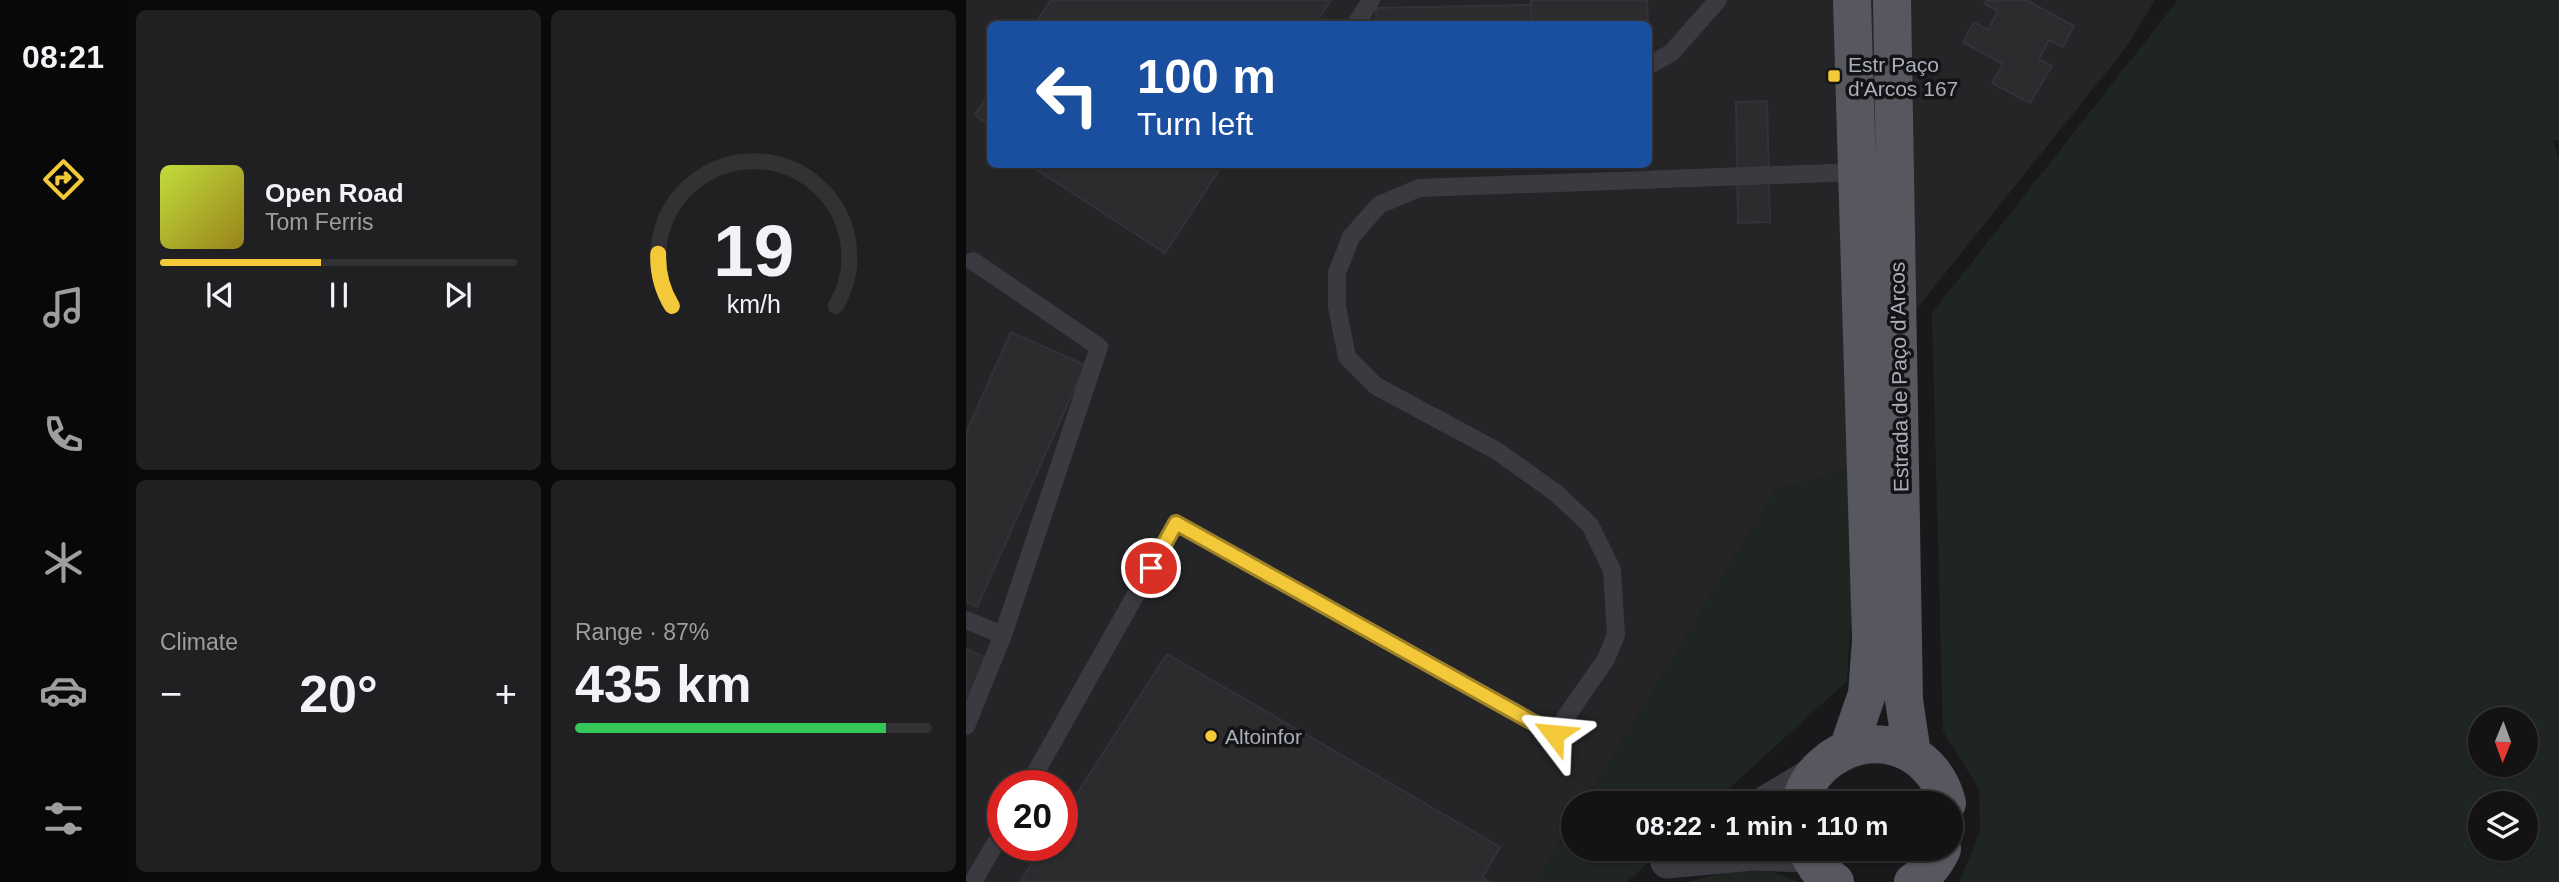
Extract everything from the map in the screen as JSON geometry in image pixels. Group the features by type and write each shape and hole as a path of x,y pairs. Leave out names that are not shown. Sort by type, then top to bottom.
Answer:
{"main road":[{"name":"Estrada de Paço d'Arcos","path":"1848,749 1867,694 1871,640 1853,0"},
{"name":"Estrada de Paço d'Arcos","path":"1892,0 1904,700 1912,754"},
{"path":"1808,788 1833,756 1872,743 1893,746 1912,754 1931,770 1944,791"},
{"path":"1913,882 1935,861"}],"street":[{"path":"1667,864 1753,854 1817,862"}],"lane":[{"path":"1358,21 1371,0"},
{"path":"1652,64 1671,53 1718,0"},
{"path":"1037,770 1176,523 1554,734 1606,659 1616,635 1612,570 1590,525 1556,492 1497,451 1376,386 1347,358 1337,307 1337,273 1351,237 1379,205 1419,188 1857,173"},
{"path":"966,279 969,259 1099,347 1003,635 966,726"},
{"path":"966,620 1003,635"},
{"path":"973,882 987,858"}],"shaded area":[{"path":"966,0 2155,0 2125,49 1915,311 1848,470 1776,489 1591,791 1561,791 1561,841 1536,882 966,882"},
{"path":"2178,0 2559,0 2559,141 2552,140 2559,158 2559,882 1959,882 1980,832 1979,789 1943,731 1932,313"},
{"path":"1848,470 1855,542 1847,681 1726,791 1591,791 1776,489"},
{"path":"1561,841 1561,861 1650,861 1627,882 1536,882"},
{"path":"1729,871 1770,871 1800,882 1687,882"}],"building":[{"path":"1051,0 1331,0 1317,21 1037,21"},
{"path":"1531,0 1647,0 1648,21 1532,21"},
{"path":"1987,0 2026,0 2074,26 2063,47 2049,40 2039,59 2052,66 2030,103 1992,83 2003,64 1963,42 1974,22 1988,30 1998,11 1985,4"},
{"path":"1531,5 1532,21 1376,21 1376,8"},
{"path":"987,97 987,124 975,115"},
{"path":"1767,101 1770,222 1738,223 1736,102"},
{"path":"1034,168 1220,168 1165,253"},
{"path":"1011,332 1085,365 977,607 966,602 966,433"},
{"path":"966,649 985,657 966,703"},
{"name":"Altoinfor","path":"1167,654 1500,847 1482,878 1489,882 1020,882 1034,861 1078,861 1078,792"}],"place":[{"name":"Estr Paço d'Arcos 167","path":"1834,76"},
{"name":"Altoinfor","path":"1211,736"}],"route":[{"path":"1151,568 1176,523 1554,734"}]}
